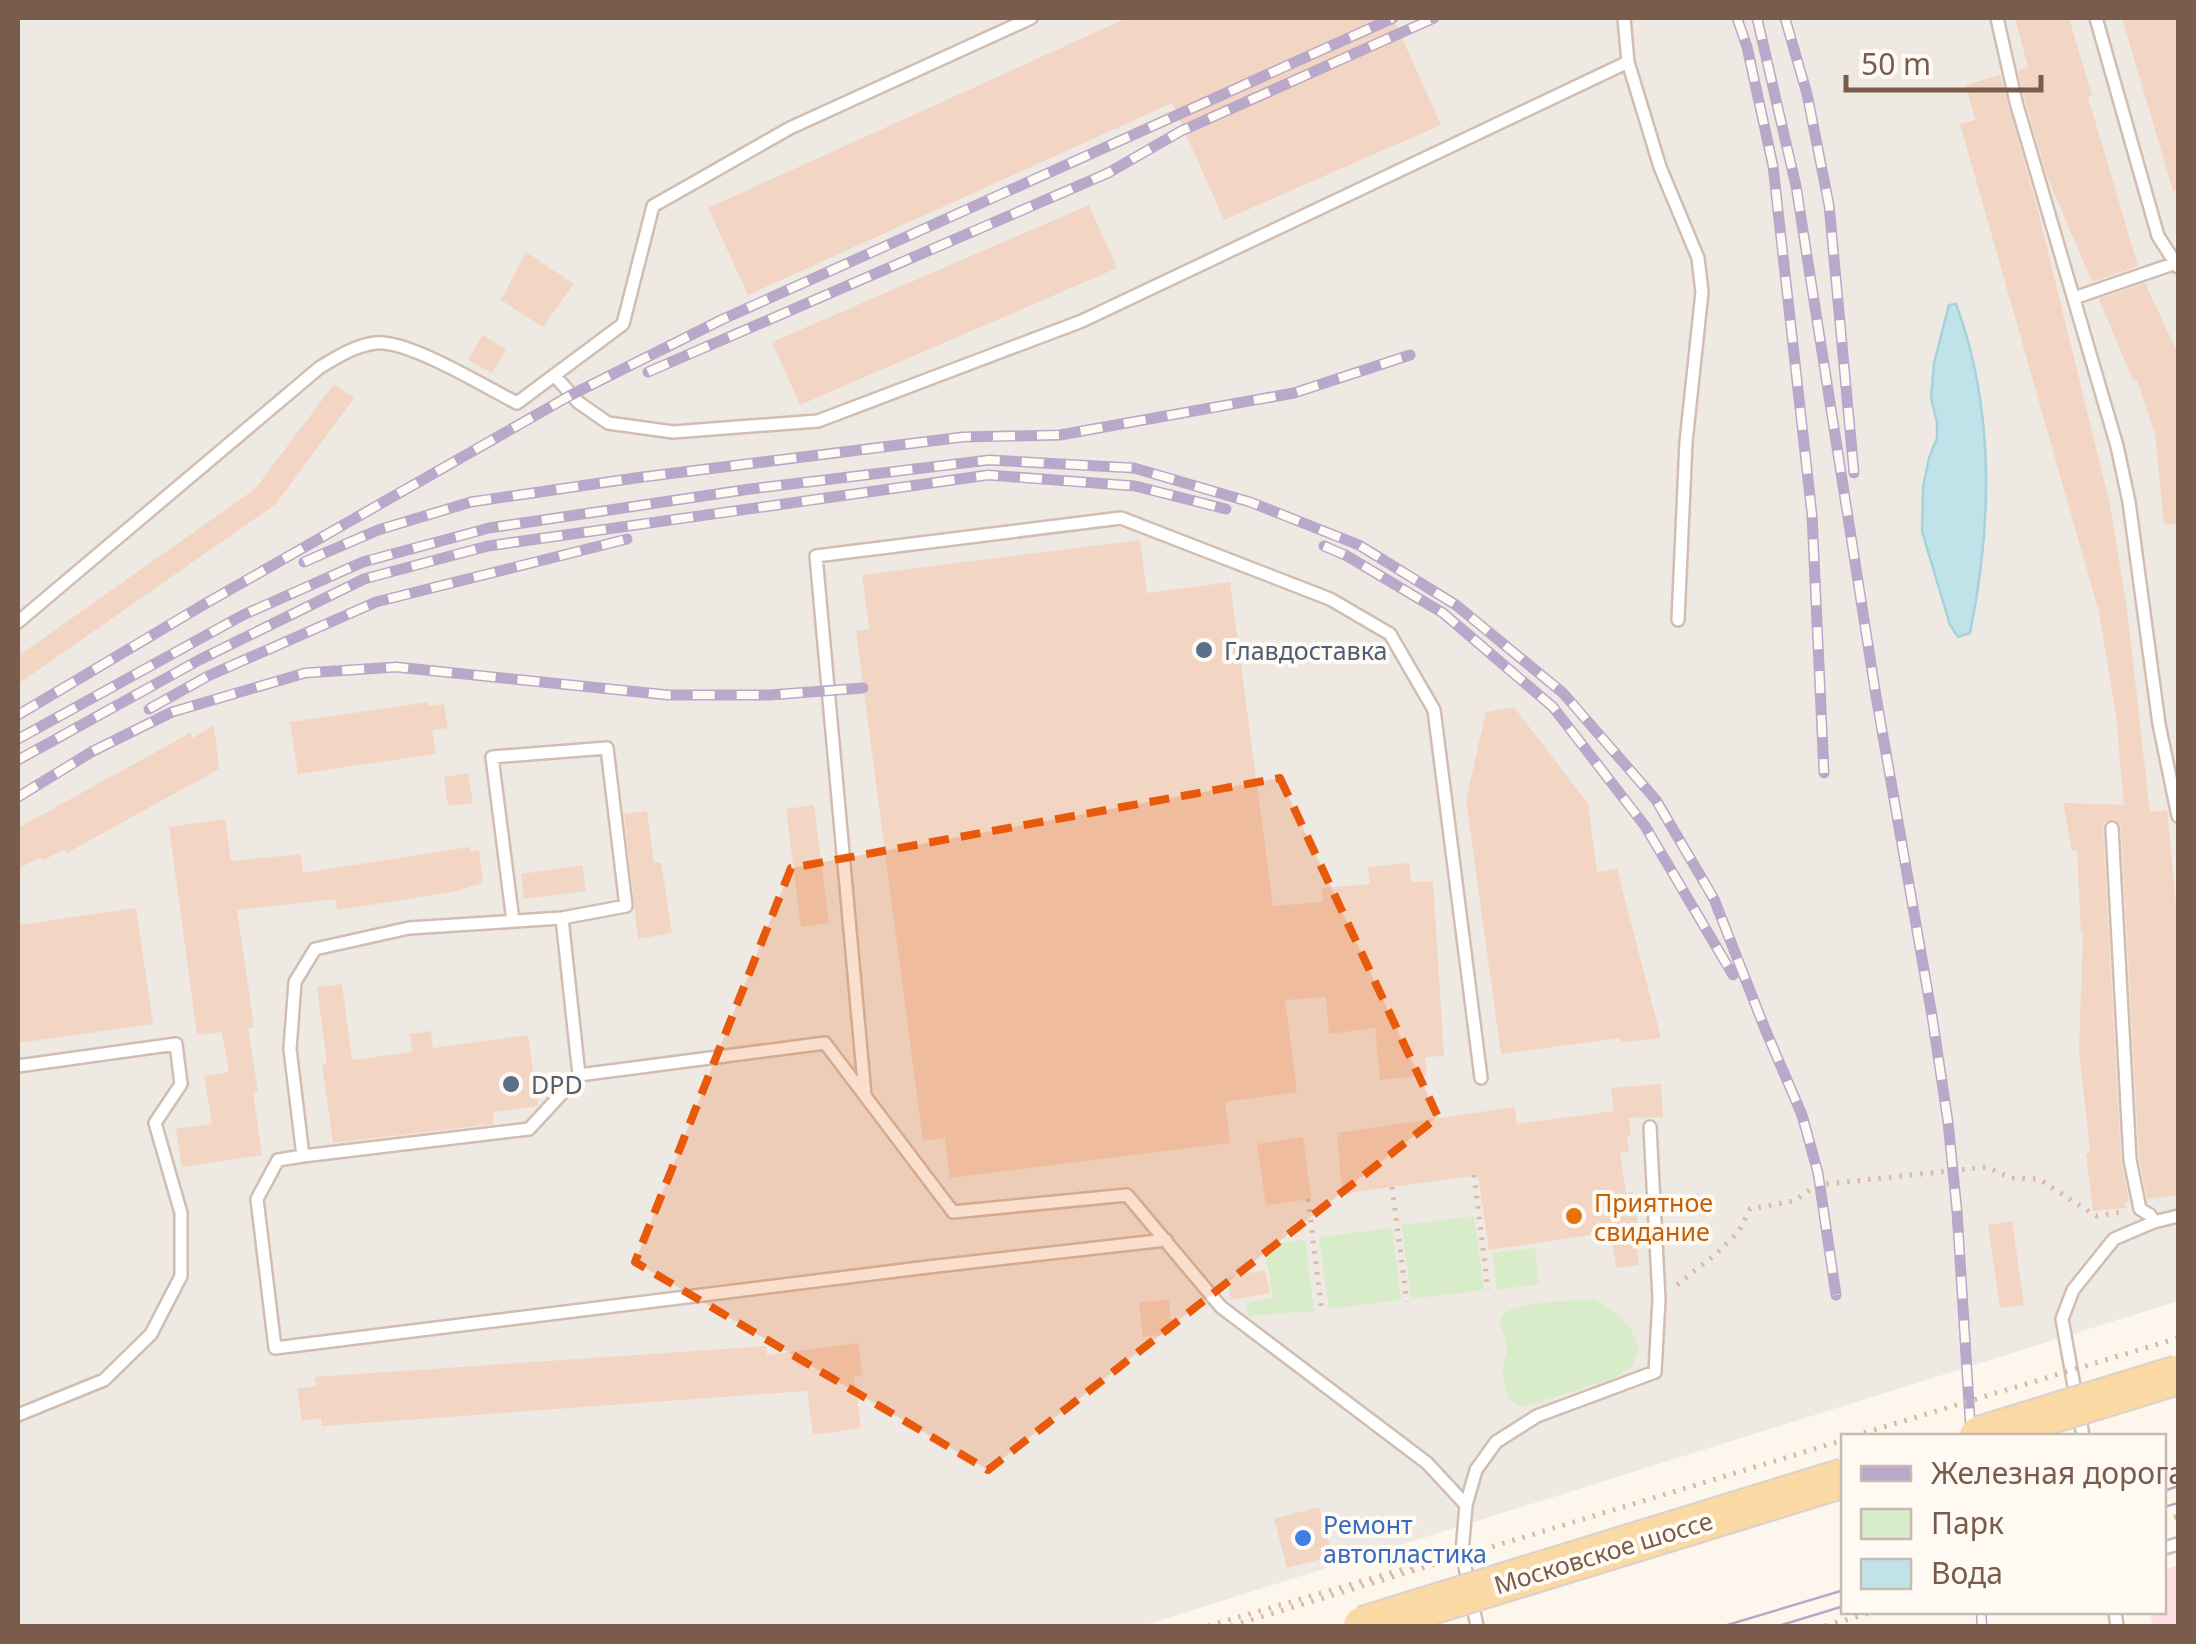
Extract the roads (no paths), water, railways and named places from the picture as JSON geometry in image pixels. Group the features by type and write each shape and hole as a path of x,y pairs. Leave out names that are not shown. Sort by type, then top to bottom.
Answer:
{"main road":[{"path":"1986,1434 2178,1375"},
{"name":"Московское шоссе","path":"1363,1626 1841,1479"}],"lane":[{"path":"18,622 318,368 353,348 378,342 411,348 517,403 623,324 653,206 790,128 1031,18"},
{"path":"1624,18 1628,62 1660,168 1698,258 1702,292 1686,442 1678,620"},
{"path":"1997,18 2016,102 2117,446 2129,502 2159,724 2175,778 2178,816"},
{"path":"2074,298 2177,265 2158,236 2096,18"},
{"path":"554,376 578,402 608,423 673,432 818,421 1082,321 1628,62"},
{"path":"865,1096 816,556 1120,518 1330,598 1390,634 1434,710 1480,1078"},
{"path":"303,1156 290,1049 295,982 315,948 408,928 562,918 626,906 607,748 492,757 514,921"},
{"path":"2112,828 2130,1160 2140,1209 2154,1222"},
{"path":"562,918 579,1075"},
{"path":"1166,1240 275,1348 257,1198 278,1160 529,1129 579,1075 825,1043 953,1212 1127,1195 1166,1240 1221,1307 1427,1463 1466,1505"},
{"path":"18,1066 176,1044 180,1084 156,1123 180,1213 180,1276 151,1334 104,1380 18,1415"},
{"path":"1477,1626 1462,1552 1466,1505 1476,1470 1496,1442 1537,1416 1655,1372 1660,1299 1650,1127"},
{"path":"2083,1434 2062,1318 2073,1290 2114,1239 2178,1216"}],"water":[{"path":"1956,304 1978,384 1986,467 1983,551 1977,592 1970,633 1958,637 1950,625 1922,531 1923,487 1937,438 1931,398 1934,363 1949,305"}],"tram line":[{"path":"2166,1490 2178,1486"},
{"path":"2166,1506 2178,1503"},
{"path":"1724,1626 1841,1591"},
{"path":"1778,1626 1841,1607"}],"railway":[{"path":"18,715 571,395 721,320 1393,18"},
{"path":"648,372 1108,173 1181,131 1434,18"},
{"path":"1737,18 1773,166 1812,515 1824,773"},
{"path":"1757,18 1796,186 1876,696 1932,1016 1957,1211 1971,1434"},
{"path":"1785,18 1807,94 1829,205 1854,473"},
{"path":"304,562 378,530 471,502 963,437 1060,435 1294,393 1410,355"},
{"path":"18,739 243,615 363,562 489,528 750,489 989,460 1134,468 1250,502 1359,545 1456,605 1563,693 1656,800 1714,899 1802,1115 1818,1173 1836,1295"},
{"path":"18,760 199,660 364,579 488,546 988,475 1135,486 1226,509"},
{"path":"149,709 208,676 376,602 627,539"},
{"path":"1324,546 1443,613 1553,707 1645,826 1733,975"},
{"path":"18,797 93,751 172,712 305,673 396,667 668,695 770,695 863,688"},
{"path":"1981,1614 1982,1626"}],"place":[{"name":"Главдоставка","path":"1204,650"},
{"name":"DPD","path":"511,1084"},
{"name":"Приятное свидание","path":"1574,1216"},
{"name":"Ремонт автопластика","path":"1303,1538"}]}
